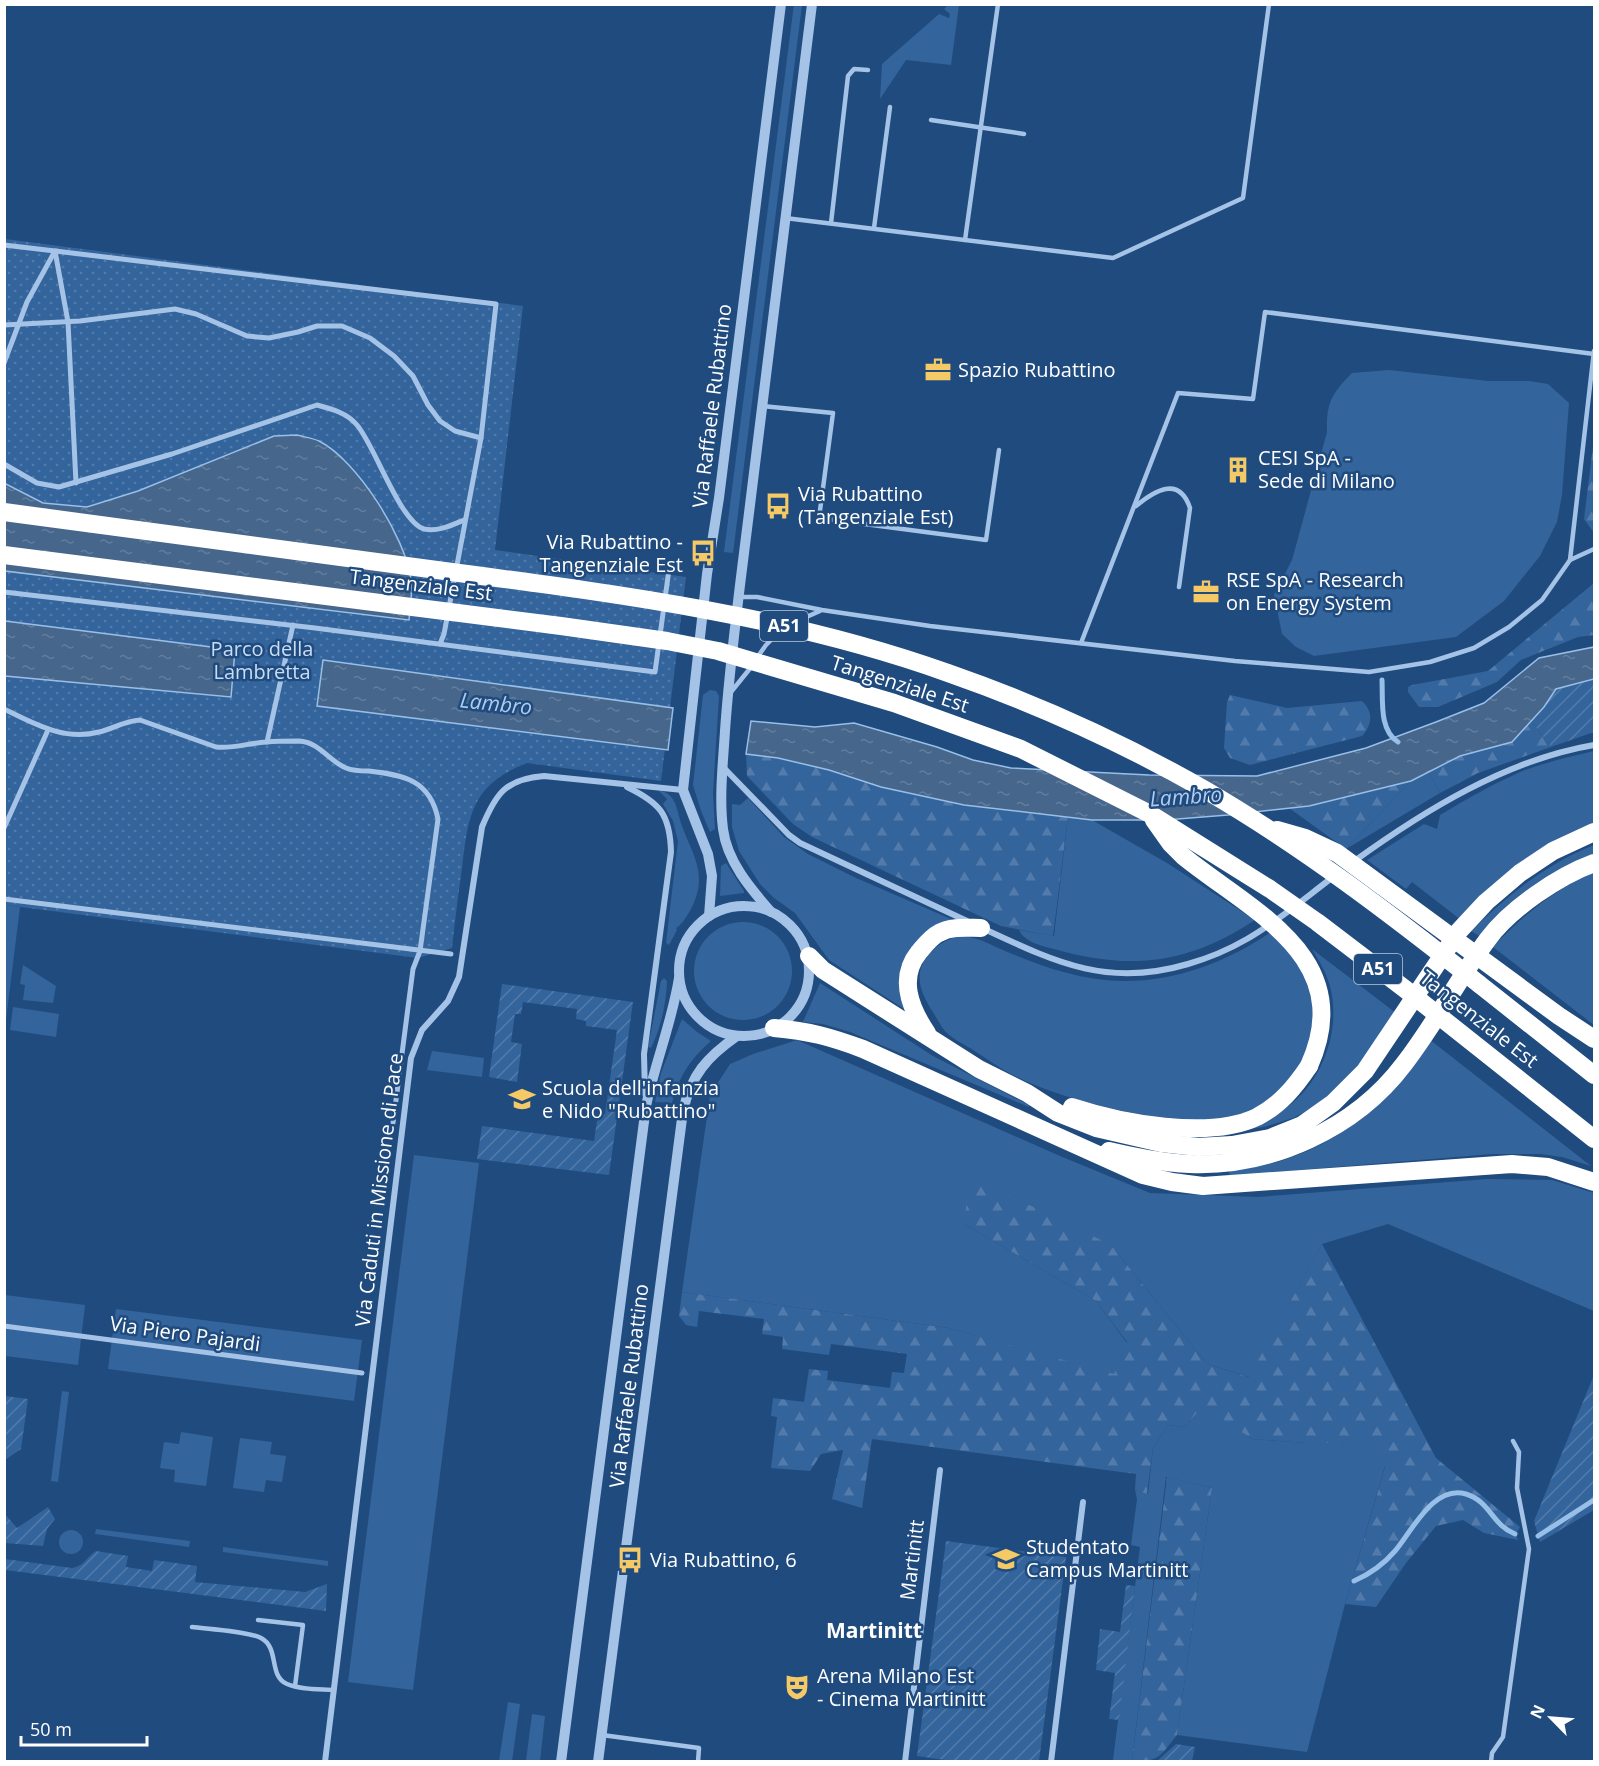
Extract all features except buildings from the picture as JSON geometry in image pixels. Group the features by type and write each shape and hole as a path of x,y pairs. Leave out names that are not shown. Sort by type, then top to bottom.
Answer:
{"highway":[{"name":"Tangenziale Est","path":"4,512 571,588 790,627 946,672 1007,695 1095,733 1208,792 1266,828 1387,913 1594,1076"},
{"name":"Tangenziale Est","path":"4,555 668,641 718,651 894,703 1021,749 1150,814 1225,860 1317,922 1594,1140"},
{"path":"1027,1093 1134,1124 1209,1128 1236,1124 1257,1117 1295,1088 1309,1066 1318,1045 1322,1022 1322,998 1315,977 1284,933 1183,856 1171,844 1150,814"},
{"path":"1266,828 1293,833 1337,853 1558,1016 1594,1039"},
{"path":"809,956 823,970 979,1069 1027,1093 1058,1113 1096,1128 1161,1143 1198,1147 1232,1145 1270,1138 1302,1125 1334,1103 1365,1071 1459,931 1486,902 1520,873 1553,851 1594,832"},
{"path":"1072,1143 1146,1160 1190,1164 1236,1162 1275,1153 1314,1138 1346,1118 1381,1090 1404,1064 1489,937 1522,905 1594,863"},
{"path":"930,1037 916,1017 909,998 907,978 913,959 926,943 939,933 955,928 981,928"},
{"path":"774,1028 829,1036 863,1049 1143,1175 1172,1182 1203,1186 1530,1165 1565,1171 1594,1182"}],"street":[{"name":"Via Raffaele Rubattino","path":"709,916 712,876 708,854 683,790 707,574 721,487 781,4"},
{"name":"Via Raffaele Rubattino","path":"771,912 741,874 726,842 722,817 723,767 727,697 738,597 812,4"},
{"path":"4,245 496,304 481,438 440,644"},
{"path":"55,251 68,322 75,483"},
{"path":"4,363 27,302 55,251"},
{"path":"4,325 68,322 175,309 196,314 247,336 269,338 317,326 342,326 370,338 394,356 413,376 428,405 440,421 455,431 481,438"},
{"path":"4,464 37,483 59,487 213,440 317,405 338,410 357,425 406,514 422,528 438,530 465,520"},
{"path":"4,592 293,625 655,672 670,562"},
{"path":"267,742 293,625"},
{"path":"4,709 48,730 78,736 140,720 216,747 302,741 314,745 348,769 398,774 420,785 435,804 438,819 420,951 413,969 393,1123"},
{"path":"4,828 48,730"},
{"path":"723,767 789,835 800,843 1028,950 1072,966 1102,973 1128,975 1156,972 1216,956 1249,939 1374,847 1490,778 1527,762 1566,750 1594,745"},
{"name":"Via Caduti in Missione di Pace","path":"325,1761 411,1058 422,1030 448,1001 459,976 482,827 498,795 511,784 525,777 544,776 683,790"},
{"name":"Via Raffaele Rubattino","path":"621,785 639,793 657,806 667,820 670,835 671,852 644,1054 646,1106"},
{"path":"4,899 451,954"},
{"name":"Via Raffaele Rubattino","path":"561,1761 646,1106 658,1058 672,1017 681,954 687,939 709,916 724,909 740,906 756,907 782,918 794,929 809,956 808,982 803,998 789,1018 761,1034 737,1036 714,1029 700,1020 686,1001 679,978"},
{"name":"Via Raffaele Rubattino","path":"598,1761 686,1095 693,1079 704,1064 717,1050 737,1036"},
{"name":"Via Piero Pajardi","path":"4,1326 362,1373"},
{"name":"Martinitt","path":"905,1761 940,1470"},
{"path":"1051,1761 1083,1502"}],"lane":[{"path":"965,240 998,4"},
{"path":"785,218 1113,258 1243,198 1269,4"},
{"path":"831,223 848,76 854,69 868,70"},
{"path":"874,228 890,107"},
{"path":"931,120 1024,134"},
{"path":"738,597 757,597 822,610 930,626 1081,643 1341,671 1369,672 1430,663 1474,648 1509,627 1542,600 1570,560 1594,353 1265,312 1253,399 1178,393 1081,643"},
{"path":"762,406 833,413 819,518 986,540 999,450"},
{"path":"1134,508 1153,492 1169,488 1179,491 1187,499 1190,508 1179,587"},
{"path":"1570,560 1594,549"},
{"path":"727,697 744,678 766,645 782,630 822,610"},
{"path":"1491,1761 1492,1753 1503,1737 1529,1549 1517,1488 1518,1452 1514,1441"},
{"path":"258,1620 303,1625 295,1686"},
{"path":"192,1627 259,1636 271,1648 278,1677 285,1683 333,1690"},
{"path":"602,1735 699,1748 698,1761"}],"green space":[{"path":"794,4 802,5 733,553 724,552"},
{"path":"949,4 959,5 951,65 906,60 880,99 882,64 939,14 949,18 950,14 944,9"},
{"name":"Parco della Lambretta","path":"5,239 523,306 495,550 686,577 661,781 527,763 494,781 483,792 470,818 452,948 418,958 5,905"},
{"path":"1389,370 1488,381 1529,381 1548,384 1569,403 1562,495 1557,522 1540,556 1504,601 1456,637 1314,656 1296,647 1282,634 1274,595 1292,560 1327,432 1329,406 1335,393 1352,373"},
{"path":"1594,438 1594,533 1584,519"},
{"path":"1594,583 1594,635 1578,637 1521,660 1497,682 1438,707 1419,707 1408,692 1408,687 1412,685 1488,671"},
{"path":"1594,679 1594,732 1551,747 1531,721 1556,689"},
{"path":"710,690 716,691 719,696 713,793 715,829 710,832 693,785 703,695"},
{"path":"1230,695 1287,708 1362,701 1370,714 1370,723 1362,736 1250,765 1230,758 1224,748 1227,702"},
{"path":"1531,721 1551,747 1478,773 1440,793 1429,772 1460,756 1511,742"},
{"path":"1594,751 1594,826 1461,920 1412,882 1406,889 1367,860 1424,824 1437,829 1440,815 1508,778 1546,763"},
{"path":"746,754 777,758 829,770 881,787 964,805 1068,817 1053,936 1001,926 812,837 793,824 747,776"},
{"path":"1429,772 1440,793 1346,849 1411,781"},
{"path":"1411,781 1346,849 1289,808 1309,806"},
{"path":"658,790 665,792 673,799 698,867 699,877 696,899 690,911 676,928 669,945 666,943 678,841 673,821 663,804 667,799"},
{"path":"748,798 784,837 808,854 854,877 953,920 934,928 904,1009 829,960 795,913 774,898 760,884 739,851 732,827 732,804 740,805"},
{"path":"1068,817 1092,820 1167,863 1255,920 1231,935 1206,946 1158,959 1108,960 1082,956 1034,943 1025,938 1019,930 1054,936"},
{"path":"1594,845 1594,855 1481,937 1471,931 1528,882 1560,861"},
{"path":"726,863 744,893 720,896 721,866"},
{"path":"1594,872 1594,1025 1493,947 1540,904"},
{"path":"5,905 20,907 5,1028"},
{"path":"743,922 762,925 778,936 789,952 792,971 789,990 778,1006 762,1017 743,1020 724,1017 708,1006 697,990 694,971 697,952 708,936 724,925"},
{"path":"1271,932 1303,972 1312,996 1313,1010 1307,1047 1291,1077 1270,1099 1244,1114 1220,1119 1191,1120 1126,1112 1061,1095 1034,1085 1006,1071 948,1034 929,1006 920,982 921,967 925,959 939,945 959,936 977,939 1067,973 1121,981 1161,978 1200,968 1237,952"},
{"path":"1312,949 1396,1013 1372,1052 1319,1105 1293,1118 1264,1127 1233,1131 1269,1118 1294,1101 1307,1088 1325,1057 1333,1022 1333,1004 1330,986"},
{"path":"23,965 56,986 53,1003 23,1000 25,985 20,984"},
{"path":"664,978 667,981 664,1007 658,1032 651,1048 648,1047 661,981"},
{"path":"820,983 933,1056 1029,1107 850,1032 823,1024 803,1022"},
{"path":"502,984 633,1002 609,1175 477,1159 482,1126 594,1141 598,1114 605,1114 617,1030 586,1026 586,1021 576,1019 577,1009 523,1002 521,1014 515,1014 511,1042 522,1044 517,1082 489,1077"},
{"path":"13,1007 59,1014 56,1037 10,1030"},
{"path":"682,1019 711,1041 686,1069 672,1103 655,1102 661,1073"},
{"path":"1429,1039 1591,1166 1562,1157 1540,1154 1492,1154 1229,1176 1230,1169 1278,1162 1324,1143 1346,1130 1385,1099 1401,1081"},
{"path":"797,1040 1060,1156 1150,1193 1258,1197 1487,1179 1552,1180 1594,1193 1594,1311 1388,1224 1322,1244 1250,1377 1207,1364 1111,1245 964,1224 1096,1301 1127,1343 1114,1375 949,1328 682,1292 710,1095 730,1064"},
{"path":"432,1051 484,1058 482,1077 427,1070"},
{"path":"414,1155 479,1163 413,1690 348,1682"},
{"path":"970,1176 1111,1245 1207,1364 1249,1377 1322,1244 1436,1458 1520,1527 1516,1534 1518,1540 1484,1533 1463,1520 1436,1526 1406,1563 1376,1607 1345,1604 1385,1467 1363,1430 1341,1443 1252,1439 1221,1418 1197,1413 1184,1427 1168,1425 1153,1448 1147,1494 1135,1490 1136,1474 872,1439 862,1508 832,1499 843,1450 821,1454 810,1471 771,1468 777,1417 771,1416 773,1398 804,1402 809,1369 828,1371 827,1380 890,1388 892,1372 904,1373 907,1354 831,1344 829,1355 782,1349 783,1337 762,1334 764,1319 699,1311 697,1327 686,1325 679,1316 682,1292 949,1328 1114,1374 1127,1342 1096,1301 964,1224"},
{"path":"5,1295 85,1305 78,1365 5,1356"},
{"path":"116,1309 362,1340 354,1401 108,1369"},
{"path":"1594,1375 1594,1510 1540,1542 1534,1521"},
{"path":"62,1391 69,1392 58,1482 51,1481"},
{"path":"5,1396 28,1399 21,1449 5,1460"},
{"path":"1197,1413 1221,1417 1252,1439 1341,1443 1363,1429 1385,1466 1345,1604 1307,1752 1177,1735 1212,1488 1166,1477 1132,1761 1116,1761 1113,1760 1140,1547 1131,1545 1137,1499 1135,1490 1148,1494 1153,1448 1168,1425 1184,1427"},
{"path":"181,1432 213,1437 206,1486 174,1482 175,1470 160,1468 164,1442 179,1444"},
{"path":"240,1438 272,1442 270,1454 286,1456 282,1482 266,1480 264,1492 233,1488"},
{"path":"1167,1477 1212,1488 1177,1735 1154,1759 1132,1761"},
{"path":"48,1507 55,1519 47,1529 43,1546 5,1543 5,1514 17,1528"},
{"path":"96,1529 190,1541 189,1547 95,1534"},
{"path":"71,1530 80,1533 83,1542 80,1551 71,1554 62,1551 59,1542 62,1533"},
{"path":"946,1541 1066,1557 1039,1761 959,1762 917,1756"},
{"path":"223,1547 328,1561 328,1566 223,1552"},
{"path":"96,1551 128,1556 126,1567 152,1571 154,1560 197,1566 195,1582 305,1592 327,1584 326,1611 5,1570 5,1559 72,1568 83,1563"},
{"path":"1126,1585 1135,1586 1119,1720 1109,1719 1115,1673 1096,1670 1100,1629 1120,1632"},
{"path":"508,1702 520,1704 512,1761 499,1761"},
{"path":"532,1714 545,1716 540,1761 526,1761"},
{"path":"1176,1744 1195,1747 1192,1761 1157,1761"}],"water":[{"path":"297,435 319,441 334,451 349,465 377,501 407,562 412,584 409,620 5,571 4,483 43,503 87,507 138,491 274,436"},
{"path":"5,621 235,650 231,697 5,676"},
{"name":"Lambro","path":"1594,647 1594,679 1556,689 1544,707 1512,742 1460,756 1411,781 1309,806 1165,820 1092,820 964,805 881,787 829,770 778,758 746,754 751,721 815,727 854,723 973,760 1011,768 1149,775 1257,776 1366,748 1436,722 1484,703 1539,658"},
{"name":"Lambro","path":"323,660 673,708 668,750 317,706"}],"waterway":[{"path":"1382,680 1382,706 1385,723 1392,737 1398,742"},
{"path":"1354,1581 1376,1569 1390,1556 1434,1502 1454,1493 1466,1494 1481,1502 1501,1525 1515,1534"},
{"path":"1538,1536 1594,1500"}],"place":[{"name":"Spazio Rubattino","path":"938,370"},
{"name":"CESI SpA - Sede di Milano","path":"1238,470"},
{"name":"Via Rubattino (Tangenziale Est)","path":"778,506"},
{"name":"Via Rubattino - Tangenziale Est","path":"703,553"},
{"name":"RSE SpA - Research on Energy System","path":"1206,592"},
{"name":"Scuola dell'infanzia e Nido \"Rubattino\"","path":"522,1099"},
{"name":"Studentato Campus Martinitt","path":"1006,1559"},
{"name":"Via Rubattino, 6","path":"630,1560"},
{"name":"Arena Milano Est - Cinema Martinitt","path":"797,1687"}],"district":[{"name":"Martinitt","path":"874,1631"}]}
